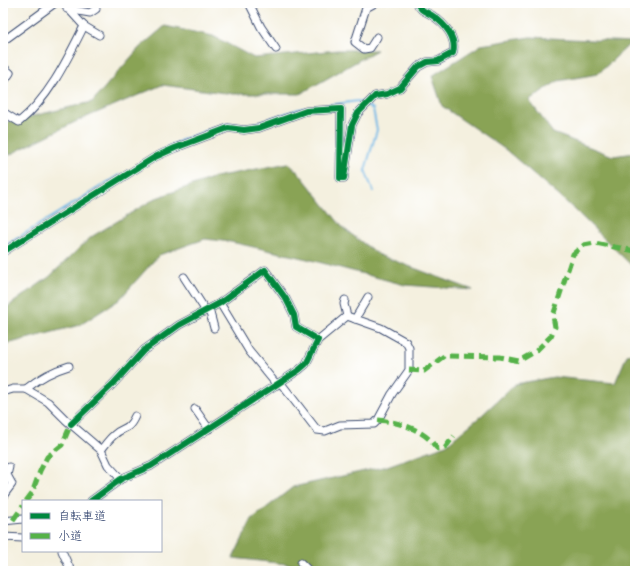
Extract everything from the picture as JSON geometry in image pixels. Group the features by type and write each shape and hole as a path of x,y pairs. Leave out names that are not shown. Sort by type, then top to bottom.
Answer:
{"street":[{"path":"249,3 260,27 276,49"},
{"path":"374,3 366,8 354,42 364,49 370,48 377,37"},
{"path":"3,252 155,157 228,128 244,130 259,128 306,111 341,109 340,178 344,178 352,125 358,113 375,96 387,94 400,88 418,67 427,62 438,61 453,53 455,46 448,30 433,16 420,10 417,3"},
{"path":"3,41 53,4"},
{"path":"65,6 90,13 96,9"},
{"path":"65,6 84,26 99,35"},
{"path":"3,112 19,122 30,113 61,72 84,26"},
{"path":"3,67 12,70 3,83"},
{"path":"71,424 144,350 179,325 220,303 265,270 286,299 294,315 296,326 318,340"},
{"path":"184,277 207,310 214,328"},
{"path":"355,319 368,296"},
{"path":"345,300 344,304 347,316"},
{"path":"220,303 249,351 317,430 325,431 340,425 374,424 378,420 392,394 409,370 409,348 406,342 381,328 347,316"},
{"path":"92,500 121,479 151,466 306,364 318,340 347,316"},
{"path":"26,389 36,380 50,372 69,366"},
{"path":"3,392 13,389 26,389 48,402 101,450 108,464 121,479"},
{"path":"195,408 209,429"},
{"path":"101,450 115,433 125,429 132,423 135,416"},
{"path":"3,496 12,484 7,475 9,467"},
{"path":"3,521 22,519"},
{"path":"3,537 22,538"},
{"path":"62,552 72,571"},
{"path":"301,564 309,571"}],"green space":[{"path":"165,26 213,36 254,58 338,50 377,50 300,94 233,94 162,85 75,122 3,158 3,123 92,102 139,48"},
{"path":"530,37 632,42 598,74 558,81 529,100 553,133 613,156 635,153 635,269 573,208 506,150 442,106 432,76 481,45"},
{"path":"288,163 300,174 343,228 379,255 473,290 405,285 307,259 231,242 205,239 159,255 119,300 80,325 3,345 3,310 49,277 91,237 156,198 215,177"},
{"path":"635,352 635,571 328,571 312,567 233,558 252,519 293,487 387,466 446,445 482,415 515,384 554,377 615,383 627,355"}],"waterway":[{"path":"159,152 184,139 226,124 250,125 299,109 358,101 373,109 377,130 365,170 373,191"},
{"path":"3,247 119,175"}],"marked path":[{"path":"409,370 424,371 444,356 500,357 519,361 536,351 551,336 555,327 553,316 573,254 584,245 595,243 635,251"},
{"path":"378,420 392,422 412,428 425,435 438,449 445,448 454,436"},
{"path":"27,500 32,493 47,457 62,445 71,424"},
{"path":"13,520 22,507"}],"cycle path":[{"path":"3,252 155,157 228,128 244,130 259,128 306,111 341,109 340,178 344,178 352,125 358,113 375,96 387,94 400,88 418,67 427,62 438,61 453,53 454,47 452,37 446,27 433,16 422,10 417,3"},
{"path":"71,424 113,384 144,350 179,325 220,303 265,270 286,299 294,315 296,327 318,340 306,364 299,370 151,466 121,479 92,500"}]}
